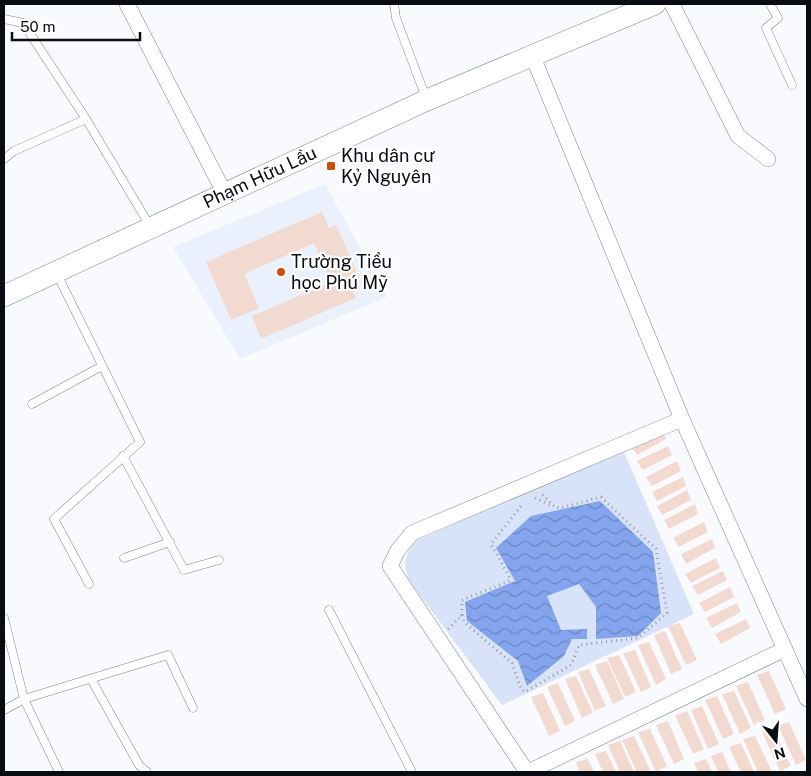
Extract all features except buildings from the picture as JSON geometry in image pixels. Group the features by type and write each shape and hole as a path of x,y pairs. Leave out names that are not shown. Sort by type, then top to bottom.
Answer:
{"main road":[{"name":"Phạm Hữu Lầu","path":"4,296 427,100 533,57 655,4"}],"street":[{"path":"127,4 225,194"},
{"path":"672,4 738,136 768,159"},
{"path":"533,57 682,420 807,699"},
{"path":"682,420 412,533 398,550 390,566 527,772 785,649"}],"lane":[{"path":"394,4 396,18 427,100"},
{"path":"770,4 778,18 766,28 792,85"},
{"path":"4,19 23,23 86,119 151,227"},
{"path":"4,159 14,151 86,119"},
{"path":"56,272 140,442 54,519 89,584"},
{"path":"32,404 102,366"},
{"path":"123,456 184,570 219,560"},
{"path":"124,558 170,542"},
{"path":"329,610 412,772"},
{"path":"4,618 24,699 59,772"},
{"path":"4,710 24,699 168,655 193,708"},
{"path":"91,679 139,765 147,772"}],"path":[{"path":"530,483 555,507"},
{"path":"533,497 555,507 561,508 601,497 656,549 667,613 638,638 579,644 571,665 525,692 521,688 512,663 464,622 462,600 509,581 510,578 492,544 526,499 533,497"},
{"path":"439,639 462,615"}],"shaded area":[{"name":"Trường Tiểu học Phú Mỹ","path":"325,184 387,297 240,359 173,247"},
{"path":"624,452 694,614 502,705 410,582 405,565 409,550 417,540"}],"water":[{"path":"600,501 653,552 661,613 638,636 596,639 596,607 579,584 547,596 561,630 587,629 587,639 572,639 564,656 527,686 518,661 467,621 465,602 515,581 496,548 531,516"}],"place":[{"name":"Khu dân cư Kỷ Nguyên","path":"331,166"},
{"name":"Trường Tiểu học Phú Mỹ","path":"281,272"}]}
